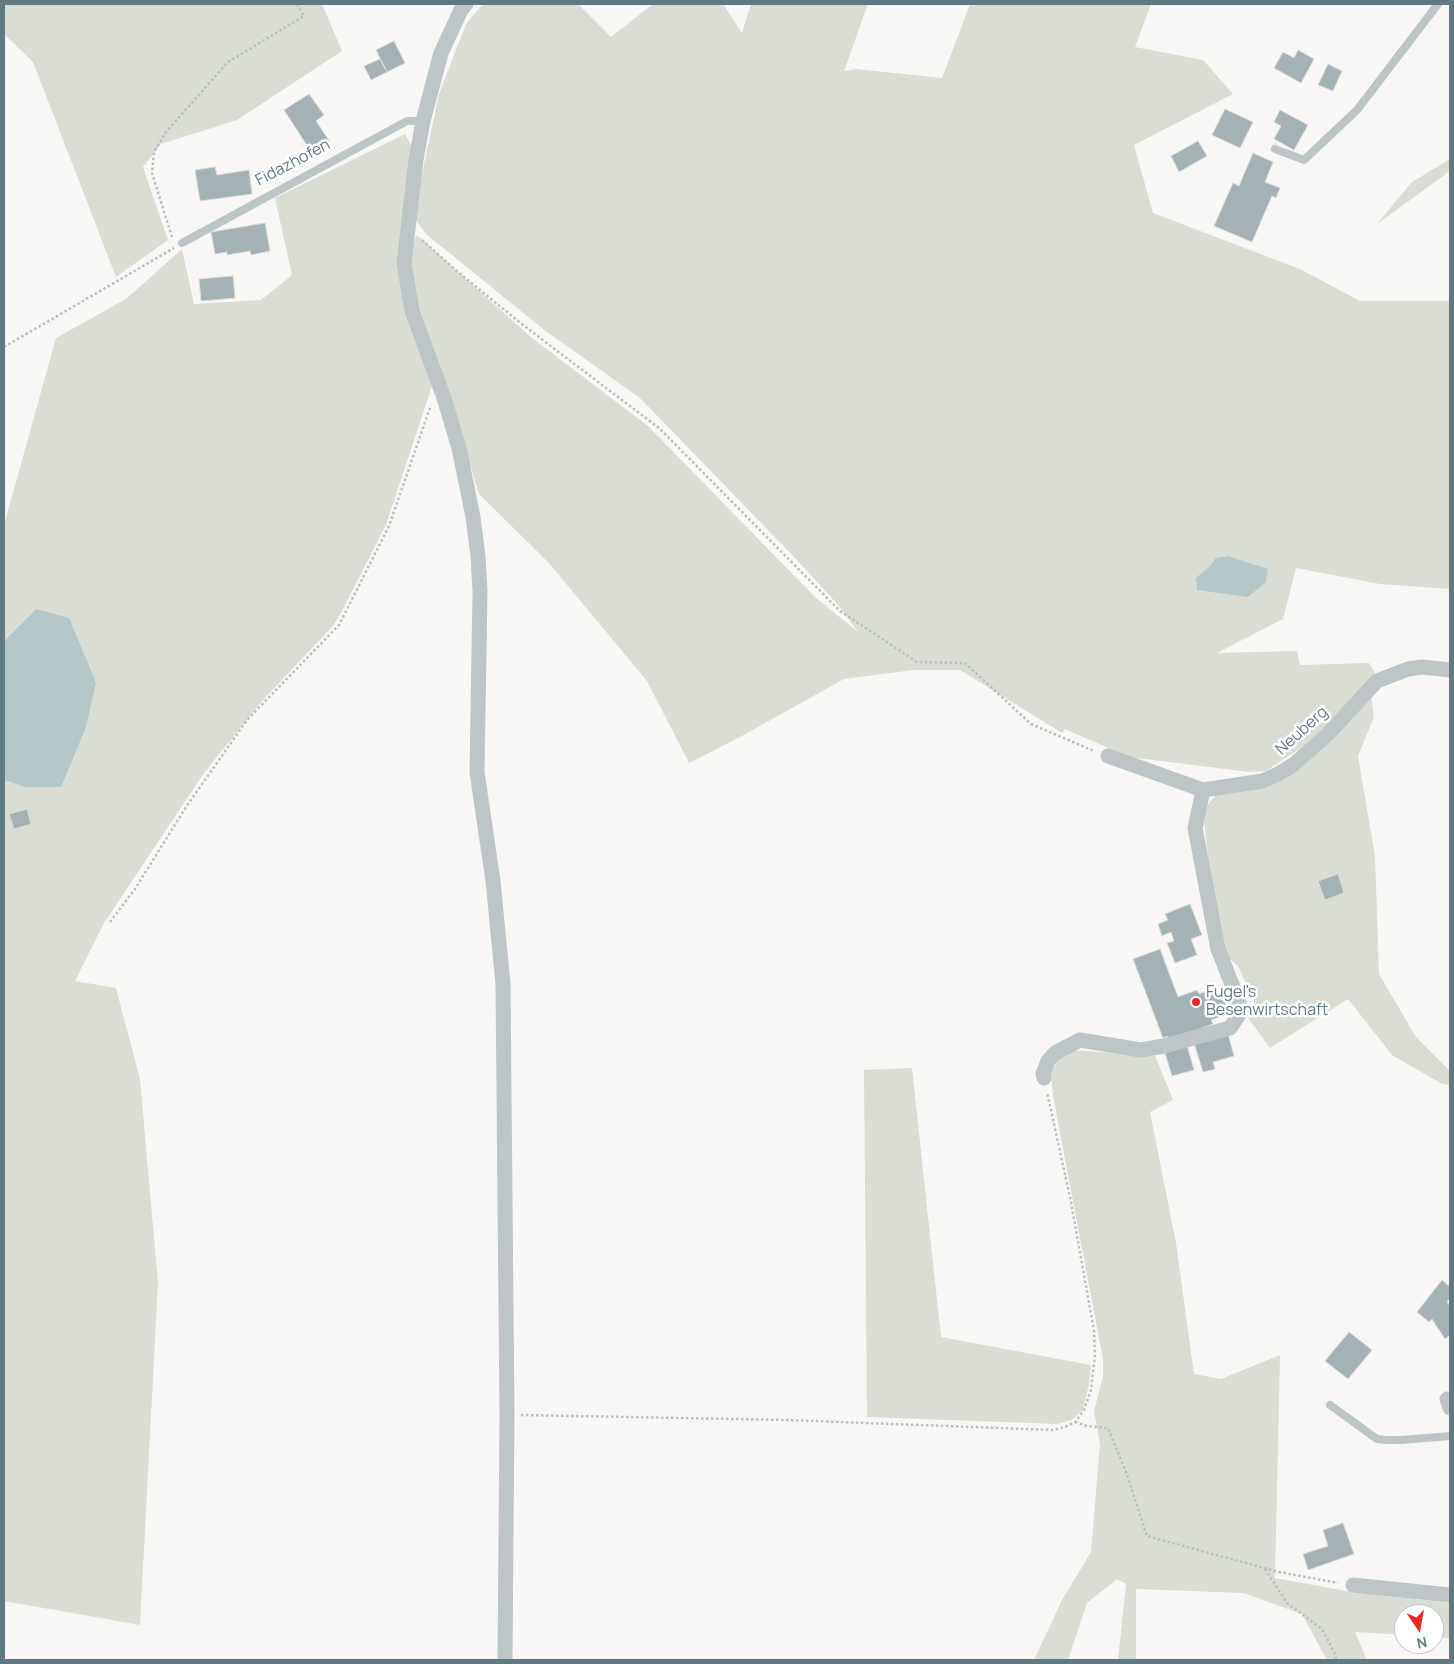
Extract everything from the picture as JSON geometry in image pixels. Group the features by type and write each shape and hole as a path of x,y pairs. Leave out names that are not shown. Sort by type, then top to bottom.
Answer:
{"street":[{"path":"466,4 460,10 441,52 423,121 416,160 404,263 412,310 459,448 478,556 480,591 477,772 493,881 503,984 507,1414 505,1660"},
{"name":"Neuberg","path":"1108,756 1203,790 1263,781 1293,765 1327,735 1377,681 1408,669 1422,667 1450,670"},
{"path":"1044,1078 1043,1074 1048,1061 1055,1053 1080,1040 1141,1050 1164,1046 1230,1028 1242,1010 1218,949 1196,828 1203,790"},
{"path":"1352,1586 1450,1595"}],"lane":[{"path":"1274,149 1304,160 1358,110 1438,4"},
{"name":"Fidazhofen","path":"179,245 407,121 423,121"},
{"path":"1330,1405 1377,1438 1401,1440 1450,1436"}],"path":[{"path":"4,347 179,245 152,173 154,152 166,132 228,62 304,16 297,4"},
{"path":"407,228 523,325 660,428 840,611 917,662 965,662 1031,724 1108,756"},
{"path":"110,922 135,889 186,807 246,720 339,625 389,526 438,382"},
{"path":"507,1414 787,1420 1053,1430 1066,1427 1075,1422 1084,1410 1091,1390 1095,1355 1094,1331 1071,1202 1044,1078"},
{"path":"1075,1422 1087,1426 1108,1428 1126,1472 1147,1536 1265,1569 1352,1586"},
{"path":"1265,1569 1287,1603 1322,1629 1335,1654 1336,1660"}],"shaded area":[{"path":"4,4 322,4 342,51 237,120 161,144 143,167 168,240 116,277 33,62 4,34"},
{"path":"483,4 578,4 611,37 653,4 723,4 742,33 751,4 868,4 844,71 856,69 942,78 970,4 1151,4 1135,47 1203,60 1233,94 1134,145 1153,213 1300,269 1360,301 1450,301 1450,589 1380,584 1296,568 1283,619 1217,653 1297,651 1300,665 1369,663 1375,673 1316,738 1266,771 1249,772 1129,757 1065,729 1062,733 960,670 913,670 844,679 689,763 647,681 549,563 479,494 443,376 432,386 386,525 333,626 262,701 204,773 104,923 75,981 116,988 140,1079 158,1283 140,1625 4,1601 4,780 25,787 36,609 4,641 4,525 56,338 126,299 182,249 194,304 261,300 292,275 275,198 405,134 412,147 410,250 417,235 532,338 648,426 815,597 858,632 839,606 795,558 640,398 543,329 426,234 413,216 439,94 466,24"},
{"path":"1450,159 1450,171 1377,224 1412,182"},
{"path":"1228,556 1268,569 1266,582 1248,597 1197,590 1196,578 1216,558"},
{"path":"36,609 69,618 96,683 86,727 61,787 25,787 4,780 4,641"},
{"path":"1371,696 1374,717 1358,756 1375,856 1379,974 1416,1037 1450,1071 1450,1085 1442,1084 1392,1055 1348,999 1270,1048 1248,1018 1256,1006 1238,966 1218,949 1203,811 1218,792 1267,788 1300,768"},
{"path":"1071,1050 1155,1056 1173,1100 1150,1112 1176,1243 1194,1374 1221,1379 1280,1355 1275,1578 1352,1592 1450,1603 1450,1638 1444,1638 1444,1604 1394,1604 1394,1634 1355,1632 1367,1660 1327,1660 1302,1614 1243,1593 1136,1589 1136,1660 1118,1660 1126,1584 1117,1579 1087,1603 1068,1660 1034,1660 1062,1600 1091,1552 1100,1445 1094,1411 1103,1376 1103,1359 1053,1096 1051,1073 1060,1057"},
{"path":"912,1068 941,1337 1091,1365 1083,1410 1072,1420 1057,1424 867,1417 864,1070"}],"building":[{"path":"394,41 405,63 387,72 376,50"},
{"path":"1298,50 1314,59 1301,83 1274,68 1283,52 1294,58"},
{"path":"380,59 387,72 371,80 364,66"},
{"path":"1328,64 1342,71 1333,91 1318,85"},
{"path":"309,94 324,115 316,121 330,142 312,153 284,110"},
{"path":"1225,109 1253,122 1240,148 1212,135"},
{"path":"1280,110 1308,125 1294,150 1274,139 1281,126 1274,122"},
{"path":"1198,141 1207,156 1179,172 1171,156"},
{"path":"1253,153 1273,162 1265,182 1280,188 1276,198 1272,196 1252,242 1214,226 1233,183 1239,186"},
{"path":"215,167 217,175 249,170 252,194 200,201 195,170"},
{"path":"265,223 270,251 251,255 250,251 227,255 227,252 215,254 211,232"},
{"path":"233,276 235,298 201,301 199,279"},
{"path":"27,809 31,824 14,829 9,814"},
{"path":"1338,874 1344,893 1325,900 1318,881"},
{"path":"1190,904 1202,935 1191,939 1197,955 1175,963 1167,943 1174,941 1171,932 1162,936 1158,924 1168,920 1165,914"},
{"path":"1160,949 1178,997 1197,990 1199,994 1219,986 1229,1013 1211,1020 1213,1024 1169,1040 1168,1036 1163,1038 1133,959"},
{"path":"1228,1034 1234,1056 1213,1062 1215,1069 1203,1072 1194,1043"},
{"path":"1187,1046 1194,1070 1172,1076 1165,1053"},
{"path":"1442,1280 1450,1287 1450,1298 1447,1302 1450,1306 1450,1335 1445,1339 1432,1319 1429,1322 1417,1312"},
{"path":"1349,1332 1372,1350 1348,1379 1325,1361"},
{"path":"1343,1523 1354,1554 1308,1570 1303,1554 1328,1546 1323,1530"}],"place":[{"name":"Fugel's Besenwirtschaft","path":"1196,1002"}]}
